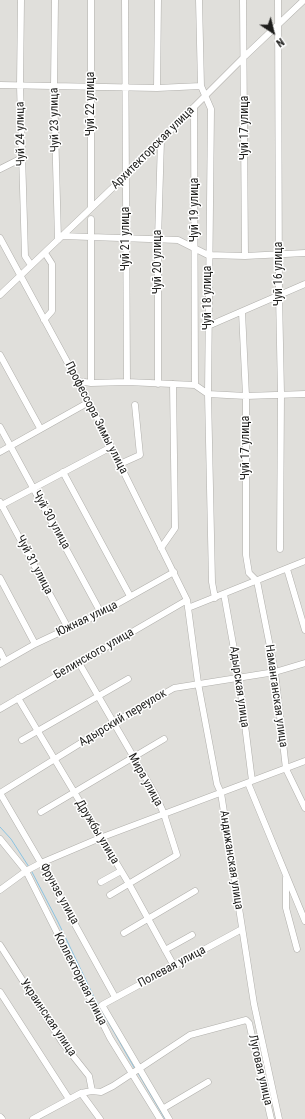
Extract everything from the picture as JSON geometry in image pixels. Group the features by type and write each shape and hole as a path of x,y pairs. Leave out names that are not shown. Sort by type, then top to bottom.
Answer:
{"street":[{"name":"Чуй 24 улица","path":"21,0 20,86 25,256 31,265"},
{"name":"Чуй 23 улица","path":"55,0 54,87 60,238"},
{"name":"Чуй 22 улица","path":"91,0 91,208"},
{"name":"Чуй 21 улица","path":"125,0 127,382"},
{"path":"156,88 158,0"},
{"name":"Чуй 18 улица","path":"199,0 201,86 211,109 208,255 208,394 212,582 215,598"},
{"name":"Чуй 17 улица","path":"243,0 245,56 245,256"},
{"name":"Чуй 16 улица","path":"278,0 279,294 281,394 280,549"},
{"name":"Архитекторская улица","path":"0,295 126,175 245,56 304,0"},
{"path":"0,85 125,88 201,86"},
{"name":"Чуй 19 улица","path":"194,107 195,385"},
{"name":"Чуй 20 улица","path":"158,384 160,140"},
{"path":"0,169 22,158"},
{"path":"91,219 91,383"},
{"name":"Профессора Зимы улица","path":"0,238 78,381 187,600"},
{"path":"60,238 178,240 186,242 195,250 208,255 245,256 305,253"},
{"path":"44,320 52,311 52,264 45,253"},
{"path":"208,326 305,284"},
{"name":"Чуй 17 улица","path":"242,312 246,396 246,555 249,573 257,581"},
{"path":"0,355 40,428"},
{"path":"78,381 91,383 127,382 195,385 208,394 246,396 305,394"},
{"path":"161,548 175,528 173,384"},
{"path":"0,452 88,402"},
{"path":"120,464 140,455 135,404"},
{"name":"Чуй 30 улица","path":"0,427 102,613"},
{"path":"1,505 111,447"},
{"path":"64,472 130,596"},
{"name":"Чуй 31 улица","path":"1,505 68,628"},
{"path":"188,608 305,562"},
{"path":"287,569 305,630"},
{"name":"Южная улица","path":"3,662 68,628 102,613 174,572"},
{"path":"0,578 36,644"},
{"name":"Наманганская улица","path":"257,581 275,672 286,769 305,808"},
{"name":"Адырская улица","path":"224,594 239,677 250,782 305,921"},
{"name":"Андижанская улица","path":"187,600 198,683 217,784 221,793 254,1004 279,1119"},
{"name":"Белинского улица","path":"0,709 187,600"},
{"path":"0,651 3,662"},
{"name":"Мира улица","path":"80,662 132,757 155,794 164,814 177,855 110,895"},
{"name":"Адырский переулок","path":"0,793 113,722 174,688 275,672 305,663"},
{"path":"22,740 128,679"},
{"name":"Дружбы улица","path":"18,698 100,838 129,884 174,966"},
{"path":"41,812 164,739"},
{"path":"0,890 26,871 41,863 100,838 286,769 305,760"},
{"name":"Фрунзе улица","path":"0,793 41,863 115,997"},
{"name":"Коллекторная улица","path":"0,839 26,871 110,1038 160,1119"},
{"path":"101,882 121,871"},
{"path":"286,875 286,908 297,949"},
{"path":"124,933 195,891"},
{"name":"Полевая улица","path":"102,1005 242,929"},
{"path":"165,950 192,935"},
{"name":"Украинская улица","path":"0,945 62,1042 88,1076 92,1091"},
{"path":"0,992 69,1099"},
{"name":"Коллекторная улица","path":"102,1005 141,1068 169,1119"},
{"name":"Луговая улица","path":"141,1068 190,1035 246,1020 249,1023 271,1119"},
{"path":"33,1119 81,1093 92,1091 101,1092 141,1068"},
{"path":"164,1108 208,1082"},
{"path":"81,1093 100,1119"}],"waterway":[{"path":"0,827 11,839 29,867"},
{"path":"32,872 94,997 135,1069"},
{"path":"138,1073 165,1119"}]}
